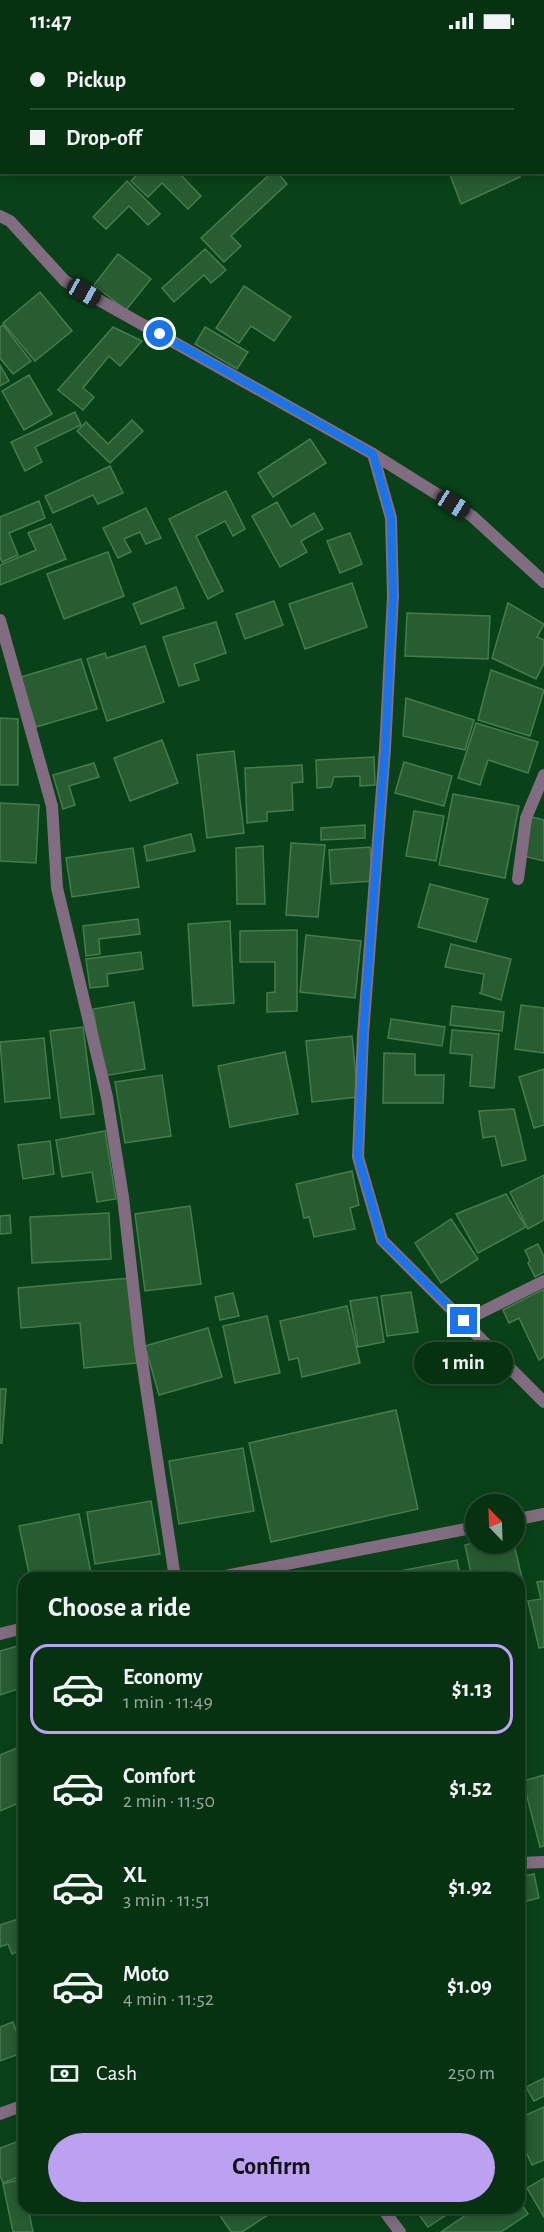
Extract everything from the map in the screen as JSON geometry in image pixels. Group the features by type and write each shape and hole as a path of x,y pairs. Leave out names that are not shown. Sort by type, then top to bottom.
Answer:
{"street":[{"path":"0,216 10,221 64,281 373,454 472,516 544,582"},
{"path":"373,454 391,518 393,596 385,749 363,1035 358,1157 382,1240 544,1402"},
{"path":"0,620 52,806 57,888 107,1097 123,1197 140,1347 174,1572"},
{"path":"518,879 526,818 544,775"},
{"path":"464,1321 544,1281"},
{"path":"525,1518 544,1514"},
{"path":"246,1572 465,1529"},
{"path":"0,1634 18,1630"},
{"path":"525,1863 544,1862"},
{"path":"0,2114 18,2107"},
{"path":"386,2214 400,2232"}],"building":[{"path":"138,174 180,174 201,196 188,209 162,183 148,197 131,181"},
{"path":"270,174 279,174 287,184 231,236 241,246 224,262 201,238"},
{"path":"450,174 519,174 520,177 461,204"},
{"path":"127,181 160,214 148,225 129,206 106,229 93,217"},
{"path":"205,249 226,270 211,283 204,275 174,302 162,288"},
{"path":"118,254 151,279 126,310 94,285"},
{"path":"244,286 291,317 274,341 251,326 239,343 216,328"},
{"path":"40,292 72,331 35,361 3,323"},
{"path":"3,325 31,361 13,374 0,358 0,327"},
{"path":"113,327 142,341 120,366 109,356 83,388 94,397 83,410 58,390"},
{"path":"205,327 248,352 237,369 195,344"},
{"path":"0,365 9,381 0,386"},
{"path":"29,375 52,414 24,430 2,391"},
{"path":"75,412 81,425 35,447 42,462 25,471 11,442"},
{"path":"132,420 143,431 110,463 77,431 86,422 108,444"},
{"path":"310,439 326,463 273,497 258,473"},
{"path":"110,466 123,493 98,504 93,495 53,513 45,496"},
{"path":"226,491 245,529 233,536 225,521 196,536 223,591 208,599 169,519"},
{"path":"39,501 45,518 9,533 18,555 2,562 0,517"},
{"path":"277,502 291,527 314,513 323,529 301,541 307,552 280,567 252,516"},
{"path":"146,508 161,538 146,544 140,532 124,539 131,552 118,558 103,528"},
{"path":"51,524 66,559 0,585 0,565 36,550 28,533"},
{"path":"350,533 362,564 340,573 327,541"},
{"path":"108,552 124,596 64,619 47,574"},
{"path":"352,583 367,627 305,649 289,604"},
{"path":"176,587 184,608 141,624 133,604"},
{"path":"274,601 283,625 245,639 236,614"},
{"path":"508,603 544,624 537,637 544,640 544,663 536,679 492,658"},
{"path":"407,613 490,616 488,659 405,656"},
{"path":"216,622 226,653 194,664 199,680 179,686 163,637"},
{"path":"145,646 164,702 107,721 87,659 105,653 107,658"},
{"path":"81,659 97,709 36,727 21,677"},
{"path":"491,670 544,690 530,736 478,720"},
{"path":"406,698 474,720 465,750 403,736"},
{"path":"0,718 18,719 18,785 0,785"},
{"path":"476,723 538,742 528,773 488,760 480,785 458,778"},
{"path":"162,740 178,783 130,801 114,758"},
{"path":"234,751 244,833 207,838 197,755"},
{"path":"374,757 375,785 360,786 360,776 334,777 331,787 317,788 316,760"},
{"path":"404,762 452,776 444,806 395,793"},
{"path":"94,763 99,777 69,786 75,805 63,809 53,775"},
{"path":"302,765 303,782 292,783 293,810 267,812 267,821 247,823 245,768"},
{"path":"453,794 519,806 505,878 439,865"},
{"path":"0,803 39,805 36,863 0,861"},
{"path":"414,811 444,816 436,861 406,856"},
{"path":"532,817 544,820 544,861 523,856"},
{"path":"365,825 365,838 321,840 321,828"},
{"path":"191,834 195,851 147,861 144,846"},
{"path":"291,843 325,845 318,917 286,915"},
{"path":"263,846 265,904 237,904 236,848"},
{"path":"370,847 372,881 331,884 329,850"},
{"path":"133,848 139,887 72,897 66,858"},
{"path":"430,884 488,899 476,942 418,927"},
{"path":"138,919 140,934 99,939 100,954 86,956 83,926"},
{"path":"230,921 234,1003 193,1006 188,924"},
{"path":"297,930 297,1011 267,1012 267,993 275,992 275,962 240,962 240,931"},
{"path":"306,935 361,941 355,998 300,992"},
{"path":"451,944 511,959 501,1000 479,993 481,993 484,974 445,967"},
{"path":"141,952 143,969 107,974 108,986 90,988 86,959"},
{"path":"134,1002 145,1069 104,1076 93,1009"},
{"path":"521,1005 544,1008 544,1053 515,1049"},
{"path":"452,1006 504,1012 502,1031 450,1025"},
{"path":"391,1019 445,1027 442,1046 388,1038"},
{"path":"83,1027 94,1114 61,1118 50,1031"},
{"path":"452,1030 499,1034 494,1088 470,1086 472,1055 450,1053"},
{"path":"352,1036 358,1097 312,1102 306,1041"},
{"path":"44,1038 50,1098 5,1102 0,1042"},
{"path":"285,1052 298,1114 230,1127 218,1066"},
{"path":"384,1053 415,1054 415,1075 444,1075 443,1103 383,1103"},
{"path":"544,1069 544,1125 534,1128 519,1077"},
{"path":"162,1075 171,1136 125,1143 115,1082"},
{"path":"514,1109 526,1160 502,1166 495,1136 483,1138 479,1111"},
{"path":"105,1131 116,1199 97,1202 92,1172 62,1177 56,1140"},
{"path":"50,1141 54,1174 23,1179 18,1145"},
{"path":"352,1171 359,1205 350,1208 355,1229 314,1237 309,1217 304,1218 296,1184"},
{"path":"544,1175 544,1220 528,1229 510,1192"},
{"path":"506,1194 526,1227 478,1253 456,1214"},
{"path":"190,1206 201,1284 145,1291 135,1214"},
{"path":"109,1213 111,1259 32,1263 30,1217"},
{"path":"10,1215 11,1233 0,1234 0,1216"},
{"path":"451,1219 478,1259 441,1283 415,1243"},
{"path":"538,1244 544,1257 544,1272 535,1277 525,1250"},
{"path":"130,1278 137,1363 84,1368 80,1323 21,1328 18,1288"},
{"path":"544,1289 544,1357 539,1360 519,1318 509,1323 503,1310"},
{"path":"411,1292 418,1332 387,1336 381,1296"},
{"path":"233,1293 239,1316 220,1320 215,1297"},
{"path":"377,1297 384,1342 358,1347 350,1301"},
{"path":"347,1306 360,1363 302,1377 298,1358 289,1360 280,1321"},
{"path":"267,1316 280,1373 235,1383 223,1326"},
{"path":"208,1328 222,1377 159,1395 145,1346"},
{"path":"0,1389 6,1389 2,1443 0,1443"},
{"path":"396,1410 418,1509 271,1542 249,1443"},
{"path":"243,1448 254,1511 179,1524 169,1461"},
{"path":"151,1501 160,1554 95,1564 87,1512"},
{"path":"79,1514 91,1572 29,1572 19,1526"},
{"path":"467,1554 516,1554 521,1572 471,1572"},
{"path":"457,1560 460,1572 394,1572"},
{"path":"544,1581 544,1647 539,1648 528,1601 541,1599 537,1582"},
{"path":"18,1646 18,1689 0,1695 0,1651"},
{"path":"17,1748 18,1750 18,1804 0,1811 0,1755"},
{"path":"544,1775 544,1846 540,1847 525,1789 525,1780"},
{"path":"534,1874 539,1898 525,1902 525,1876"},
{"path":"18,1919 18,1951 12,1954 8,1944 0,1947 0,1925"},
{"path":"13,2022 18,2036 18,2054 0,2061 0,2027"},
{"path":"544,2078 544,2096 534,2101 526,2087"},
{"path":"544,2107 544,2160 532,2165 525,2149 525,2115"},
{"path":"18,2141 18,2177 3,2183 0,2175 0,2148"},
{"path":"544,2178 544,2217 527,2188"},
{"path":"18,2180 18,2214 29,2214 33,2232 13,2232 3,2184"},
{"path":"525,2209 528,2214 501,2232 441,2232 467,2214 525,2214"},
{"path":"219,2214 270,2214 242,2232 231,2232"},
{"path":"418,2214 448,2214 428,2227"}],"route":[{"path":"160,334 373,454 391,518 393,596 385,749 363,1035 358,1157 382,1240 464,1321"}]}
